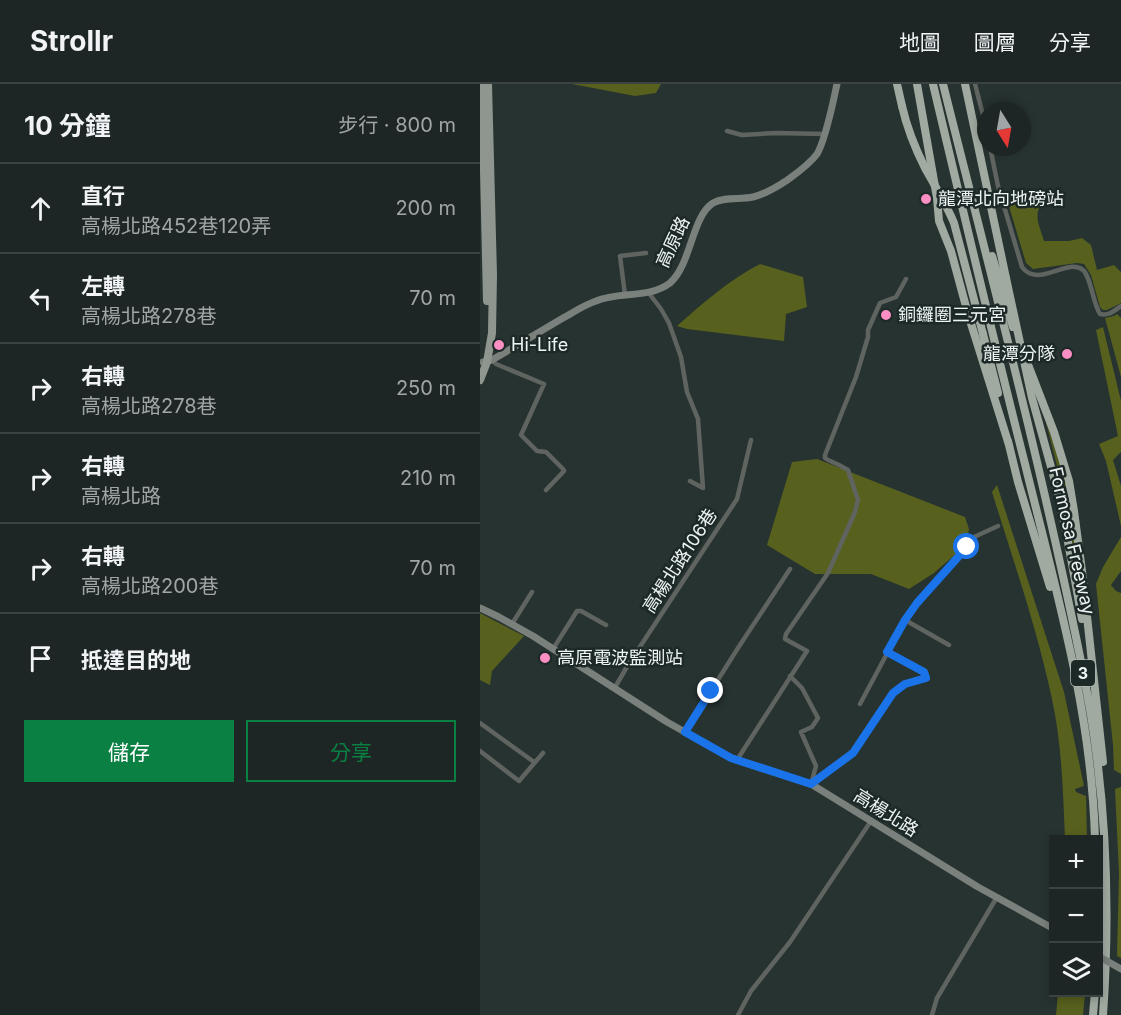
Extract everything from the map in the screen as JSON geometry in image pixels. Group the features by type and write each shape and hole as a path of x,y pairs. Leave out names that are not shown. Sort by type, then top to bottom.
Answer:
{"highway":[{"path":"897,84 908,129 954,223 1003,414 1018,483 1066,636"},
{"path":"917,84 933,172 939,221 954,260 968,314 1009,445"},
{"name":"Formosa Freeway","path":"933,84 1066,636 1088,758 1095,835"},
{"name":"Formosa Freeway","path":"943,84 1024,405 1072,614 1093,727 1105,842 1107,888 1103,1015"},
{"path":"964,84 1032,398 1056,485 1091,661"},
{"path":"976,217 986,240 1011,322 1054,432 1066,471 1082,571 1103,763 1105,842"},
{"path":"1093,1015 1095,997"}],"main road":[{"path":"480,380 492,333 493,275 485,103 482,84"},
{"path":"486,362 487,286 482,144 488,84"}],"street":[{"name":"高原路","path":"486,362 589,304 604,298 648,292 670,282 677,275 706,209 721,200 753,197 774,189 811,161 821,146 837,84"},
{"path":"975,84 980,102"},
{"path":"727,131 742,135 824,134"},
{"path":"992,156 998,186 1022,267 1026,273 1038,275 1077,267 1087,275 1100,314 1110,314 1121,306"},
{"path":"625,295 620,256 646,253"},
{"path":"736,760 807,651 786,639 786,634 828,573 858,500 848,470 828,460 825,455 856,377 868,330 880,303 896,297 906,279"},
{"path":"648,292 669,323 681,357 687,392 698,419 703,488 690,481"},
{"path":"486,362 544,384 521,435 537,451 546,452 564,471 546,490"},
{"name":"高楊北路106巷","path":"614,688 737,499 751,440"},
{"path":"860,704 905,620 974,537 998,526"},
{"path":"685,732 790,569"},
{"path":"512,624 532,592"},
{"name":"高楊北路","path":"480,608 512,624 685,732 736,760 811,784 1049,927"},
{"path":"553,649 577,611 606,625"},
{"path":"905,620 949,645"},
{"path":"811,784 853,753 893,693 905,684 926,678 924,672 887,652"},
{"path":"790,676 802,688 818,718 812,728 801,732 816,766 811,784"},
{"path":"480,723 534,762"},
{"path":"480,752 519,781 543,753"},
{"path":"738,1015 751,991 790,942 871,821"},
{"path":"932,1015 937,998 997,897"},
{"path":"1103,959 1121,969"}],"green space":[{"path":"572,84 661,84 656,93 635,96"},
{"path":"1011,191 1016,204 1046,195 1038,213 1044,241 1069,241 1082,238 1091,245 1097,270 1114,265 1121,272 1121,303 1107,310 1100,307 1091,275 1084,264 1033,269 1026,263 1005,193"},
{"path":"760,264 803,277 807,307 786,314 784,341 677,326 727,285"},
{"path":"1117,314 1121,318 1121,377 1105,318"},
{"path":"1103,327 1121,401 1121,452 1113,460 1121,486 1121,526 1106,461 1099,444 1118,436 1096,330"},
{"path":"1044,414 1066,482 1082,593 1060,478"},
{"path":"817,459 965,517 969,529 966,545 934,573 909,589 871,574 815,574 767,545 792,462"},
{"path":"997,485 1064,692 1084,786 1075,789 1076,792 1086,796 1087,835 1065,835 1058,734 1046,673 992,492"},
{"path":"1121,537 1121,571 1111,585 1121,593 1121,774 1114,770 1096,584 1103,567"},
{"path":"480,613 524,636 492,671 490,685 480,680"},
{"path":"1121,787 1121,958 1117,956 1119,873 1115,789"},
{"path":"1058,997 1085,997 1083,1015 1056,1015"}],"place":[{"name":"龍潭北向地磅站","path":"926,199"},
{"name":"銅鑼圈三元宮","path":"886,315"},
{"name":"Hi-Life","path":"499,345"},
{"name":"龍潭分隊","path":"1067,354"},
{"name":"高原電波監測站","path":"545,658"}],"route":[{"path":"711,691 685,732 731,758 811,784 853,753 893,693 905,684 926,678 924,672 887,652 917,603 967,547"}]}
